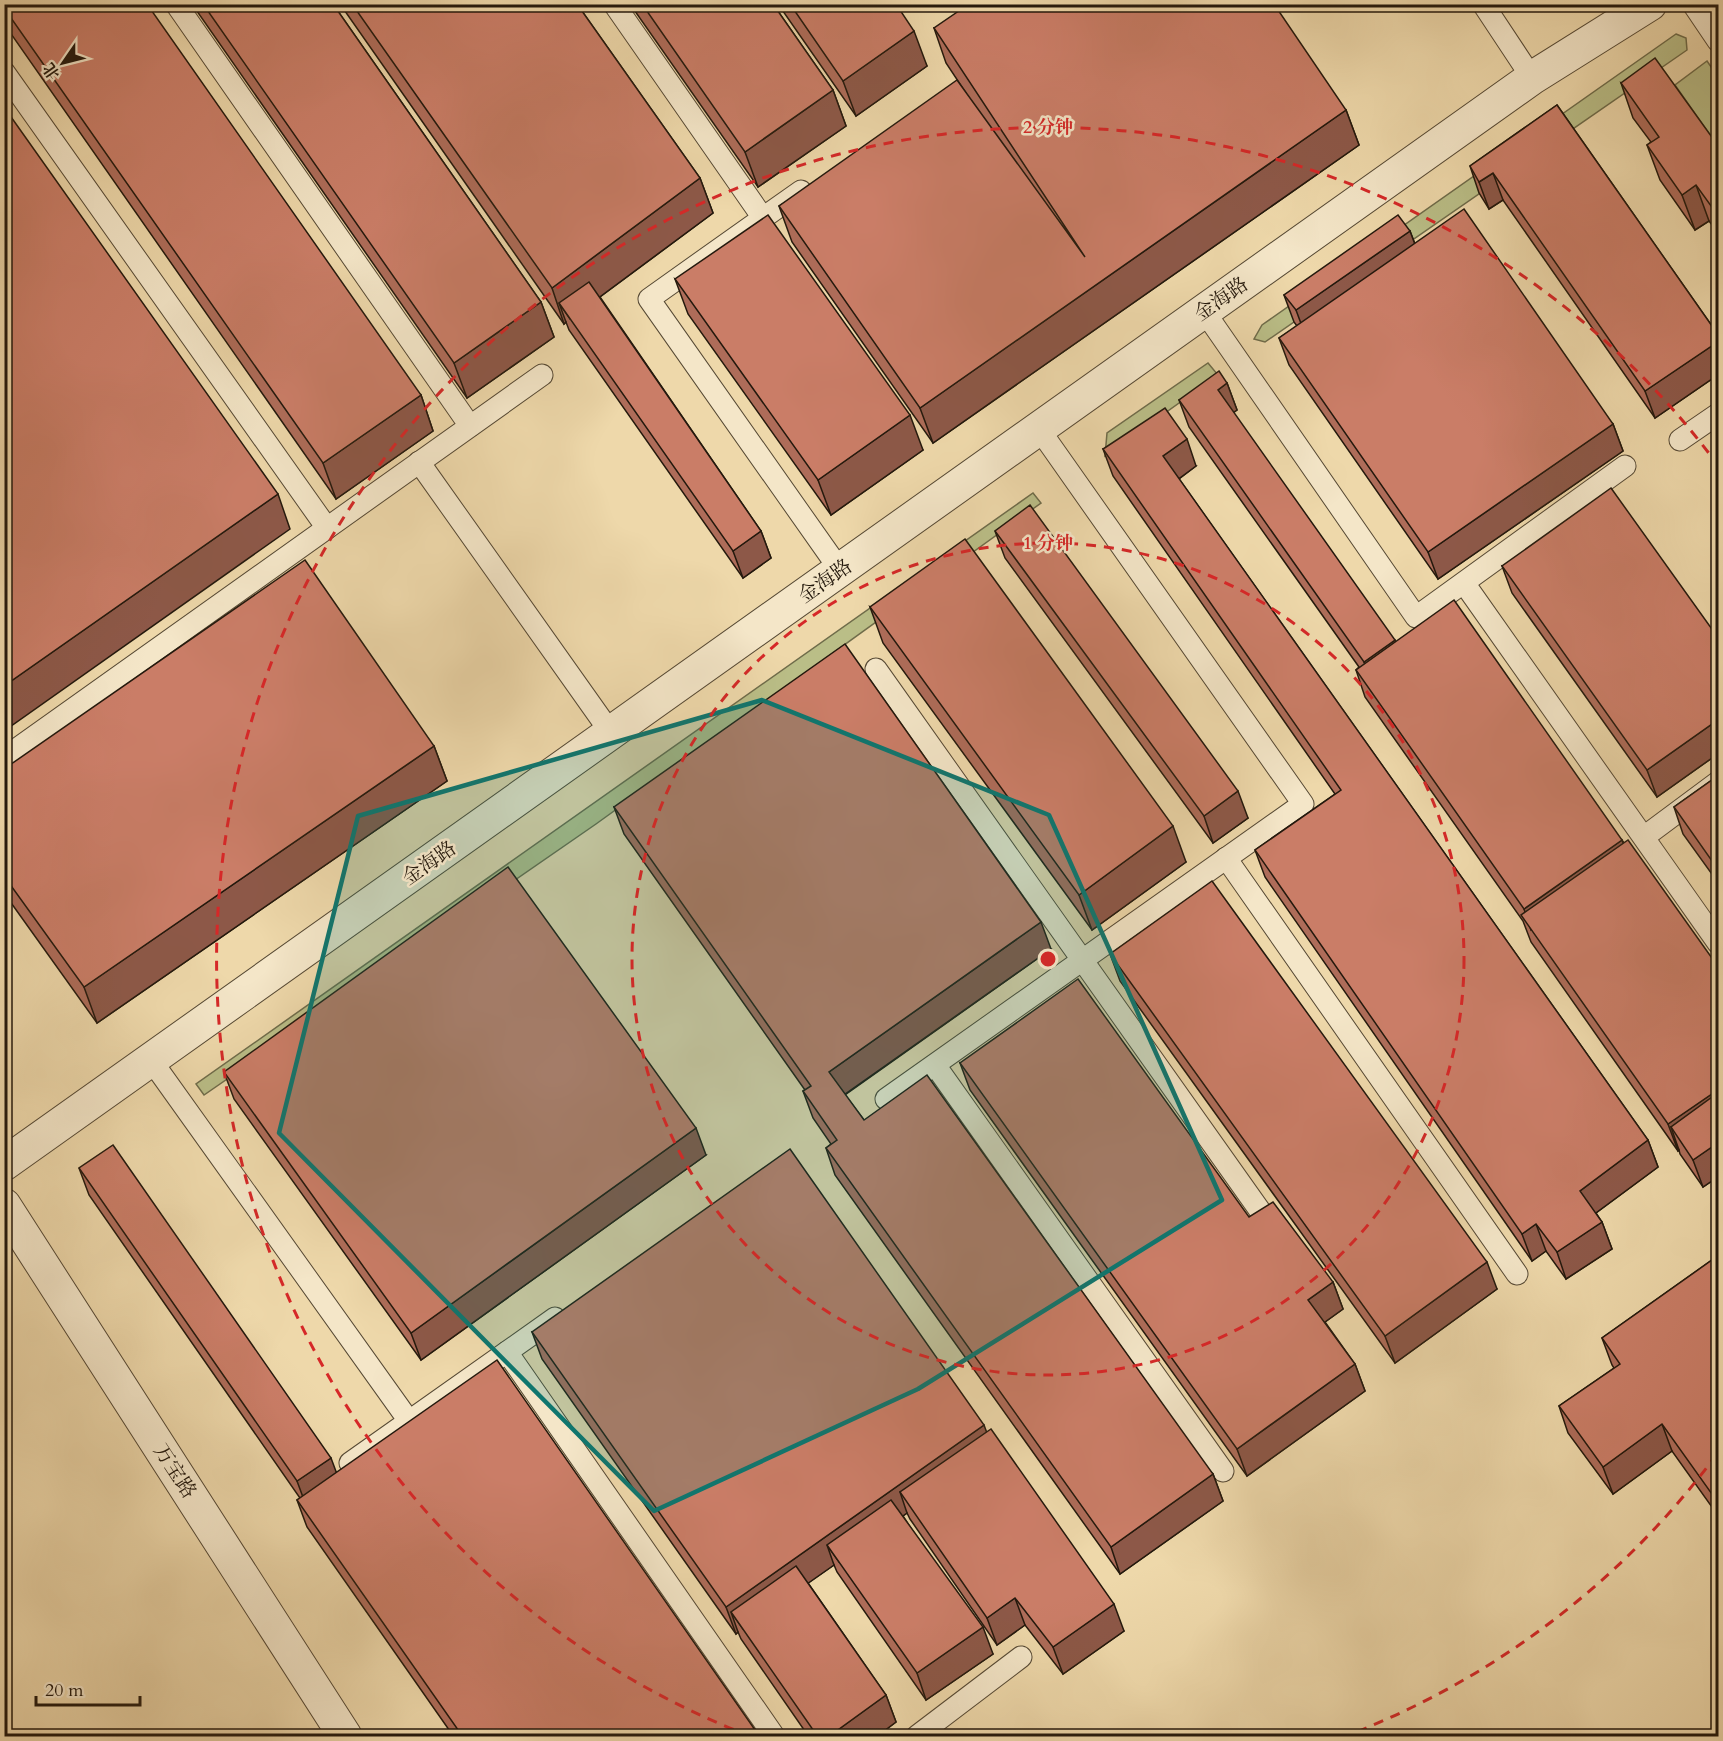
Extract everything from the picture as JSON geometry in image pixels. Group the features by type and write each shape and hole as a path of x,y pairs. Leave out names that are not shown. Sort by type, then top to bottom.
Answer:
{"street":[{"name":"金海路","path":"4,1164 1532,78 1650,4"},
{"name":"万宝路","path":"4,1205 345,1737"}],"lane":[{"path":"176,4 470,426"},
{"path":"614,4 764,218"},
{"path":"1483,4 1532,78"},
{"path":"1693,4 1719,41"},
{"path":"4,72 327,528"},
{"path":"820,178 649,299 840,570"},
{"path":"1204,311 1416,617 1625,466"},
{"path":"4,758 542,375"},
{"path":"1680,440 1719,414"},
{"path":"886,1099 1303,804 1039,429"},
{"path":"419,462 611,733"},
{"path":"1464,583 1719,943"},
{"path":"876,669 1263,1215"},
{"path":"1644,837 1719,782"},
{"path":"1226,858 1517,1274"},
{"path":"151,1060 409,1421"},
{"path":"935,1065 1223,1471"},
{"path":"350,1463 574,1305"},
{"path":"507,1352 774,1737"},
{"path":"917,1737 1022,1657"}],"highlighted area":[{"path":"762,700 1049,815 1222,1200 918,1389 654,1511 279,1133 358,816"}],"green space":[{"path":"1676,34 1686,38 1687,50 1265,342 1254,339 1262,325"},
{"path":"1707,61 1718,77 1718,129 1710,135 1675,85"},
{"path":"1208,363 1218,375 1105,456 1107,433"},
{"path":"1033,493 1041,503 596,824 204,1095 196,1084"}],"building":[{"path":"4,4 147,4 421,395 323,463 4,8"},
{"path":"203,4 333,4 541,302 454,363"},
{"path":"352,4 577,4 700,178 552,288"},
{"path":"642,4 773,4 833,90 745,152"},
{"path":"790,4 896,4 914,31 843,81"},
{"path":"969,4 1274,4 1346,110 920,408 779,206 957,80 1085,257 934,28"},
{"path":"1655,58 1719,147 1719,217 1696,185 1682,195 1647,145 1659,137 1621,83"},
{"path":"1557,105 1719,336 1719,341 1645,391 1493,173 1479,182 1470,166"},
{"path":"4,107 278,494 4,686"},
{"path":"1464,209 1613,424 1428,552 1279,338"},
{"path":"768,215 910,415 818,480 675,279"},
{"path":"1398,215 1410,231 1296,310 1284,295"},
{"path":"589,282 761,531 733,551 559,303"},
{"path":"1219,371 1227,383 1218,390 1395,640 1364,662 1179,400"},
{"path":"1165,408 1187,439 1163,456 1648,1140 1580,1191 1602,1222 1557,1252 1536,1224 1522,1234 1255,850 1341,790 1103,449"},
{"path":"1611,488 1719,639 1719,719 1647,770 1502,566"},
{"path":"1030,505 1238,791 1204,816 995,531"},
{"path":"965,539 1173,826 1079,895 870,607"},
{"path":"305,560 434,746 84,987 4,876 4,769"},
{"path":"1454,600 1622,840 1524,909 1356,670"},
{"path":"845,644 1041,922 829,1072 864,1120 927,1075 1213,1474 1111,1547 826,1148 837,1140 803,1091 811,1086 614,807"},
{"path":"1719,775 1719,871 1674,807"},
{"path":"1628,840 1719,968 1719,1089 1668,1124 1521,915"},
{"path":"508,867 696,1128 411,1333 224,1072"},
{"path":"1212,881 1487,1262 1385,1336 1110,954"},
{"path":"1078,979 1249,1217 1273,1202 1333,1282 1308,1300 1355,1364 1237,1449 960,1063"},
{"path":"1719,1092 1719,1142 1693,1160 1671,1127"},
{"path":"113,1145 331,1458 297,1481 79,1168"},
{"path":"790,1149 984,1425 726,1607 532,1332"},
{"path":"1719,1255 1719,1504 1662,1424 1603,1467 1559,1406 1620,1364 1602,1338"},
{"path":"497,1360 760,1737 463,1737 297,1500"},
{"path":"991,1429 1114,1604 1053,1647 1015,1598 987,1618 900,1492"},
{"path":"891,1500 983,1627 917,1673 827,1545"},
{"path":"796,1566 886,1695 828,1737 818,1737 731,1612"}]}
